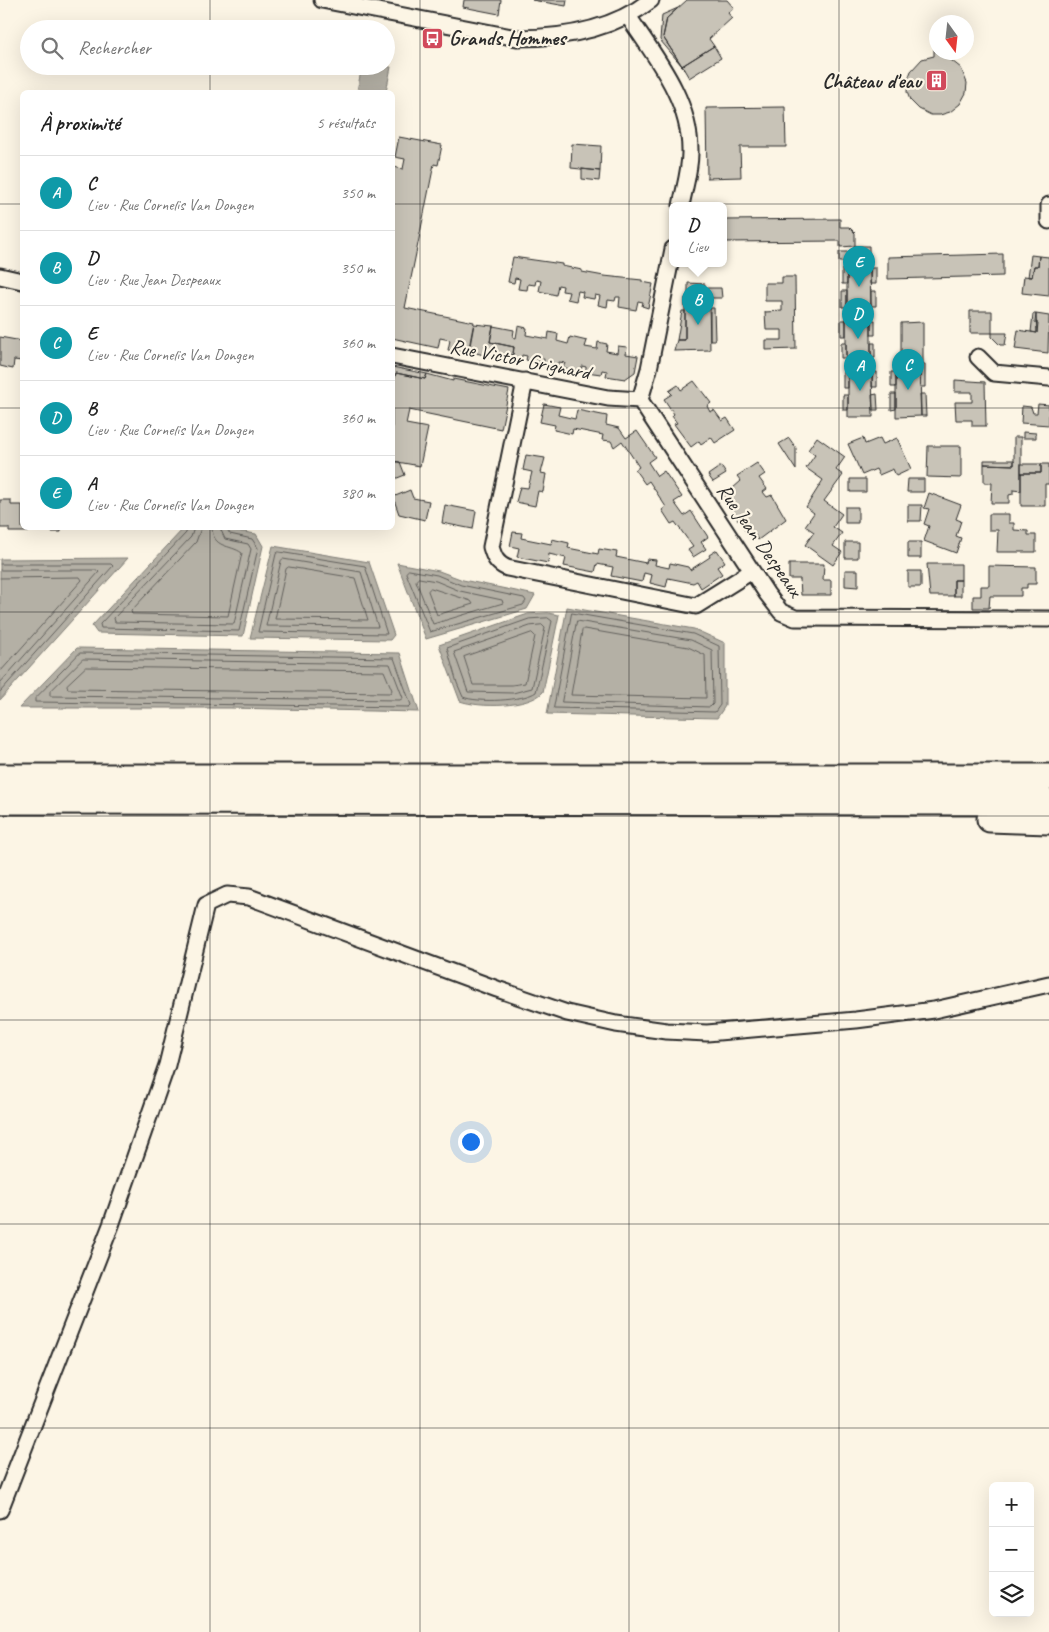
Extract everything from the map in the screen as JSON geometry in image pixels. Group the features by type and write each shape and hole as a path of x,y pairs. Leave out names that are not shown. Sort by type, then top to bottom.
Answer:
{"highway":[{"path":"0,777 1049,777"},
{"path":"0,801 1049,802"},
{"path":"769,802 835,814 1049,820"}],"street":[{"path":"322,0 390,7 518,38 550,38 583,33 628,16 651,0"},
{"path":"628,16 677,92 688,125 690,154 682,202"},
{"path":"640,400 649,369 669,267"},
{"path":"0,276 20,281"},
{"name":"Rue Victor Grignard","path":"395,357 608,398 640,400"},
{"path":"978,357 994,373 1049,378"},
{"path":"525,381 491,547 494,558 500,565 506,568 696,606 752,571"},
{"name":"Rue Jean Despeaux","path":"640,400 781,612 795,618 1049,619"},
{"path":"0,1510 111,1225 166,1065 206,905 227,894 249,897 567,1013 616,1024 666,1030 707,1033 856,1020 934,1010 1049,984"}],"water":[{"path":"360,75 389,75 386,90 357,90"},
{"path":"182,530 231,530 256,534 263,546 243,636 97,633 92,626"},
{"path":"273,546 369,562 394,635 390,640 250,638"},
{"path":"128,558 0,700 0,559"},
{"path":"397,563 439,571 463,580 535,595 527,609 426,639"},
{"path":"567,607 694,629 725,643 725,706 717,718 547,714"},
{"path":"548,613 559,615 543,692 527,701 516,704 479,705 460,701 439,645 528,614"},
{"path":"77,648 400,653 419,712 230,708 19,708"}],"building":[{"path":"464,0 501,0 499,14 463,7"},
{"path":"532,0 567,0 566,6"},
{"path":"687,0 727,0 734,8 728,13 732,18 709,39 714,46 682,66 663,37 667,18"},
{"path":"678,8 667,18 663,37 682,66 660,40 662,15"},
{"path":"714,46 721,58 689,78 682,66"},
{"name":"Château d'eau","path":"929,57 929,60 951,60 961,68 967,83 966,93 960,104 950,112 931,115 919,109 910,100 907,92 908,79 911,71 922,59"},
{"path":"785,107 786,147 740,147 741,177 707,178 706,108"},
{"path":"399,137 442,145 438,165 434,164 405,308 474,322 468,353 448,350 450,340 440,338 438,348 395,339 395,167 403,169 405,159 395,157"},
{"path":"572,144 601,146 600,171 571,168"},
{"path":"582,169 600,171 599,181 582,179"},
{"path":"840,219 840,227 849,227 855,233 855,246 840,247 840,241 727,242 727,220"},
{"path":"855,246 869,246 869,261 839,262 839,252 855,252"},
{"path":"1003,254 1003,276 888,279 888,257"},
{"path":"1031,255 1039,256 1038,266 1034,266 1032,277 1028,277"},
{"path":"1039,256 1049,257 1049,296 1022,293 1024,276 1032,277 1034,266 1038,266"},
{"path":"513,257 562,264 562,266 582,270 582,272 642,280 642,282 653,284 648,308 642,306 643,302 638,301 636,310 619,307 620,297 616,297 615,301 608,300 607,307 598,305 600,296 595,295 594,299 582,297 583,292 578,291 576,301 567,299 569,292 562,291 563,286 558,285 556,295 539,291 541,281 536,280 535,285 528,284 527,290 518,289 520,279 515,278 514,283 508,282"},
{"path":"847,262 870,262 871,314 847,314"},
{"path":"870,268 876,268 876,284 870,284"},
{"path":"842,269 847,269 847,284 842,284"},
{"path":"782,277 795,277 796,349 766,350 766,340 782,340 782,330 766,330 765,312 782,311 782,301 765,301 765,283 782,283"},
{"path":"688,283 705,284 705,288 721,288 722,298 688,298"},
{"path":"842,291 847,291 847,307 842,307"},
{"path":"871,291 876,291 876,306 871,306"},
{"path":"685,298 709,298 710,350 674,351 677,340 685,340"},
{"path":"710,308 714,308 715,340 710,340"},
{"path":"682,311 685,311 685,340 677,340"},
{"path":"970,311 992,311 992,333 970,333"},
{"path":"846,314 871,314 871,365 846,365"},
{"path":"1033,314 1036,314 1035,322 1038,323 1037,333 1031,332"},
{"path":"1036,314 1049,316 1048,353 1015,349 1018,330 1037,333"},
{"path":"841,320 846,320 846,336 841,336"},
{"path":"871,320 875,320 875,335 871,335"},
{"path":"923,322 923,364 901,364 901,323"},
{"path":"474,324 493,326 490,342 514,347 513,355 508,354 506,361 469,351"},
{"path":"493,326 514,330 513,337 516,338 518,326 527,328 526,335 548,339 549,332 558,334 557,341 568,344 570,337 587,341 585,347 597,349 598,342 607,344 606,351 617,353 618,346 627,347 626,354 638,356 635,372 625,379 606,376 607,371 602,370 601,374 586,372 586,367 582,366 581,371 563,368 565,363 559,362 559,367 543,366 544,359 540,358 538,363 526,360 527,356 522,355 521,361 512,359 514,347 490,342"},
{"path":"992,333 1007,333 1005,345 1000,345 992,337"},
{"path":"0,337 20,341 20,361 14,360 13,369 0,366"},
{"path":"841,343 846,343 846,358 841,358"},
{"path":"871,343 875,343 875,358 871,358"},
{"path":"896,364 920,364 921,416 896,417"},
{"path":"920,364 925,364 925,387 920,387"},
{"path":"848,365 872,365 873,417 848,417"},
{"path":"395,368 427,374 425,379 396,373 395,377"},
{"path":"843,372 848,373 848,388 843,388"},
{"path":"872,372 877,372 877,387 872,387"},
{"path":"891,372 896,372 896,387 891,387"},
{"path":"396,373 425,379 427,374 453,381 453,379 509,390 501,429 409,410 406,424 428,428 420,466 395,462"},
{"path":"955,380 985,382 986,426 972,426 972,420 956,420 955,402 972,402 972,392 955,392"},
{"path":"694,381 711,403 707,406 710,412 714,410 722,421 727,418 735,430 715,443 711,437 701,444 699,441 691,447 674,424 677,423 672,416 674,414 664,399 672,394 669,391 678,385 681,390"},
{"path":"877,394 878,410 873,410 872,395"},
{"path":"891,394 896,394 896,409 891,410"},
{"path":"920,394 925,394 926,416 921,416"},
{"path":"843,395 848,395 848,410 843,410"},
{"path":"544,404 560,407 558,415 575,419 577,410 607,416 606,425 619,428 626,438 637,431 655,457 648,462 657,476 664,471 682,497 674,502 684,516 691,511 708,537 701,542 706,549 693,557 688,550 693,547 675,522 671,524 662,510 666,507 649,481 645,484 635,470 639,467 622,441 614,447 611,441 602,440 603,435 573,429 572,434 554,430 555,425 540,422"},
{"path":"1038,404 1049,405 1049,425 1021,423 1022,406 1031,407 1033,413 1037,413"},
{"path":"1023,432 1036,433 1036,438 1023,438"},
{"path":"817,437 845,457 836,470 843,475 824,501 842,514 833,527 842,533 833,546 842,552 833,565 805,545 814,532 805,526 814,513 806,507 823,480 806,468 815,455 808,450"},
{"path":"1014,437 1021,437 1021,491 1013,490 1013,494 1009,495 1009,503 991,503 992,483 984,483 984,464 1014,465"},
{"path":"789,438 796,448 796,470 779,444"},
{"path":"863,438 865,444 880,438 883,444 897,438 911,469 896,476 893,469 879,475 876,469 862,475 848,444"},
{"path":"928,446 961,446 961,478 927,477"},
{"path":"526,455 545,458 541,473 546,474 543,492 538,491 535,506 516,502 520,487 528,488 532,472 523,470"},
{"path":"984,460 1014,460 1014,465 984,464"},
{"path":"395,461 400,462 405,475 395,479"},
{"path":"757,463 765,474 759,478 767,489 763,492 767,497 772,495 786,519 758,540 753,532 748,535 743,527 745,526 740,519 738,520 724,496 741,481 737,476"},
{"path":"1021,464 1041,464 1041,473 1021,473"},
{"path":"1041,464 1049,464 1049,484 1045,484 1045,506 1021,506 1021,473 1041,473"},
{"path":"721,466 726,474 713,482 708,475"},
{"path":"850,479 866,479 866,492 850,492"},
{"path":"908,479 924,479 924,492 907,492"},
{"path":"410,490 413,498 429,501 425,520 399,514 395,496"},
{"path":"929,493 961,505 956,519 961,521 956,536 961,538 956,553 924,541 929,526 924,524 929,509 924,508"},
{"path":"0,500 11,500 11,505 20,505 20,530 29,530 29,532 9,532 9,528 0,528"},
{"path":"445,505 476,511 473,529 442,523"},
{"path":"908,505 922,505 921,521 908,521"},
{"path":"845,507 858,507 858,523 845,523"},
{"path":"989,514 1009,514 1009,523 1014,523 1014,530 1028,531 1028,535 1036,535 1036,552 997,552 998,530 989,530"},
{"path":"51,530 61,530 61,532 51,532"},
{"path":"513,532 522,533 521,538 551,544 552,539 569,543 568,548 598,554 599,549 617,552 616,557 646,563 647,559 656,560 655,565 669,568 670,563 688,567 690,570 717,550 725,562 717,567 722,574 701,588 697,581 693,583 668,578 666,587 650,583 652,575 644,573 642,582 611,576 613,567 597,564 595,572 564,566 566,558 549,554 548,563 517,557 519,548 510,546"},
{"path":"845,542 858,542 858,558 845,558"},
{"path":"908,542 921,542 921,558 908,558"},
{"path":"789,564 824,564 823,580 831,580 831,595 801,595 800,579 789,579"},
{"path":"927,564 961,564 961,580 954,580 954,596 930,596"},
{"path":"989,566 1036,567 1036,584 1027,584 1027,588 1021,588 1021,596 990,596 989,608 973,608 973,596 981,596 981,586 989,586"},
{"path":"845,570 858,570 858,587 845,586"},
{"path":"908,571 921,571 921,587 908,587"},
{"path":"954,580 961,580 961,596 954,596"}],"place":[{"name":"Grands Hommes","path":"433,38"},
{"name":"Château d'eau","path":"937,81"},
{"name":"A","path":"859,287"},
{"name":"D","path":"698,325"},
{"name":"B","path":"858,339"},
{"name":"E","path":"908,390"},
{"name":"C","path":"860,391"}]}
